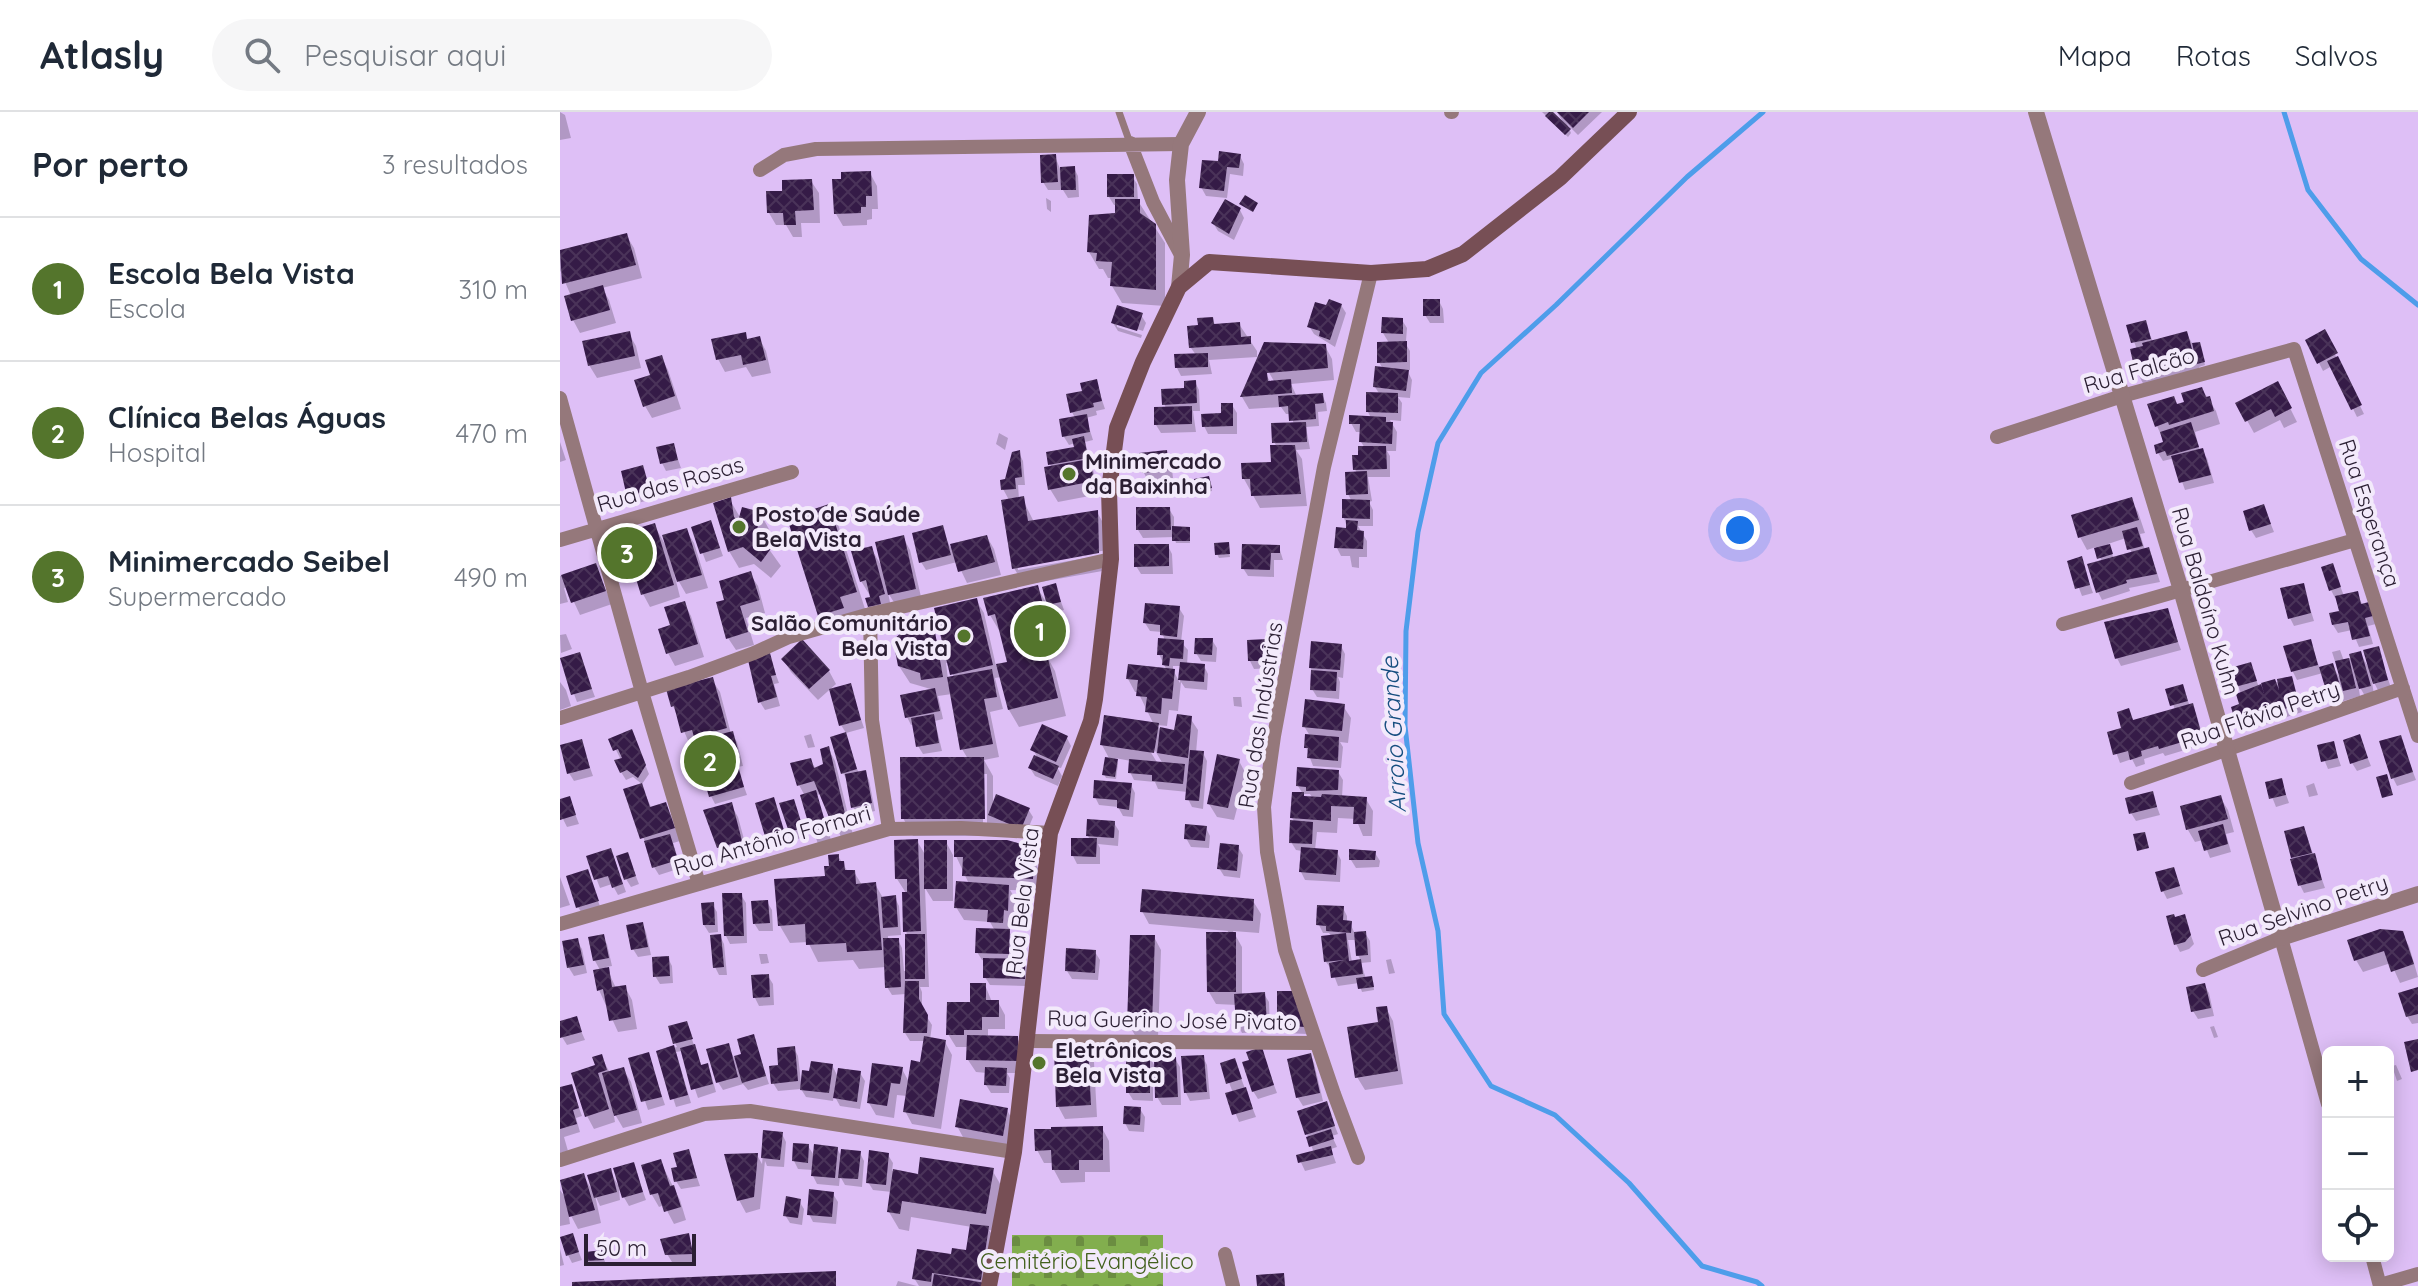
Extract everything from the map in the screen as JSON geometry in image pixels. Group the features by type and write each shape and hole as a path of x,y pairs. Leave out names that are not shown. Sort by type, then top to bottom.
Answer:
{"main road":[{"path":"1179,287 1209,262 1371,273 1427,269 1463,254 1560,178 1629,112"},
{"name":"Rua Bela Vista","path":"989,1286 1014,1152 1050,833 1091,721 1111,559 1109,490 1117,428 1143,362 1179,287"}],"street":[{"name":"Rua Bela Vista","path":"1179,287 1182,255 1177,180 1181,144 1198,112"},
{"name":"Rua Baldoíno Kuhn","path":"2036,112 2181,590 2322,1083"},
{"path":"1130,143 1153,202 1182,255"},
{"path":"760,170 784,155 816,149 1181,144"},
{"name":"Rua das Indústrias","path":"1358,1158 1285,950 1267,852 1264,807 1274,736 1324,467 1371,273"},
{"name":"Rua Falcão","path":"1997,437 2122,396 2294,349"},
{"name":"Rua Esperança","path":"2294,349 2418,736"},
{"path":"560,398 699,884"},
{"name":"Rua das Rosas","path":"560,540 792,472"},
{"path":"2063,624 2355,540"},
{"path":"560,718 754,653 789,637 870,614 1111,559"},
{"path":"870,614 872,720 889,829"},
{"name":"Rua Flávia Petry","path":"2131,783 2403,688"},
{"name":"Rua Antônio Fornari","path":"560,924 889,829 961,828 1050,833"},
{"name":"Rua Selvino Petry","path":"2203,970 2281,938 2418,894"},
{"name":"Rua Guerino José Pivato","path":"1027,1041 1316,1043"},
{"path":"560,1160 704,1114 750,1111 1014,1152"},
{"path":"1225,1254 1233,1286"},
{"path":"2374,1262 2380,1286 2418,1274"}],"lane":[{"path":"1119,112 1130,143"}],"green space":[{"name":"Cemitério Evangélico","path":"1012,1235 1163,1235 1163,1286 1012,1286"}],"building":[{"path":"1553,112 1571,129 1565,135 1545,116"},
{"path":"1557,112 1589,112 1573,128"},
{"path":"1219,151 1241,154 1239,168 1227,167 1224,191 1199,188 1202,160 1218,161"},
{"path":"1056,154 1058,182 1041,183 1040,155"},
{"path":"1075,166 1076,190 1061,190 1060,167"},
{"path":"871,171 872,196 866,196 866,207 861,207 861,213 834,214 832,179 841,179 841,172"},
{"path":"1107,174 1134,174 1134,197 1107,197"},
{"path":"812,179 814,210 795,211 796,225 784,225 783,213 767,213 766,191 782,191 782,180"},
{"path":"1245,195 1258,203 1253,212 1239,204"},
{"path":"1115,199 1140,199 1140,213 1156,224 1156,290 1110,286 1112,262 1096,261 1097,253 1087,252 1089,215 1115,213"},
{"path":"1225,199 1241,208 1229,234 1211,223"},
{"path":"627,233 636,265 562,284 560,250"},
{"path":"603,285 610,310 571,321 564,296"},
{"path":"1329,299 1342,304 1330,340 1319,336 1320,331 1307,327 1315,302 1326,305"},
{"path":"1423,299 1440,299 1440,316 1423,316"},
{"path":"1117,305 1143,313 1137,331 1111,323"},
{"path":"1213,317 1214,324 1240,322 1241,337 1251,336 1251,344 1189,348 1187,326 1198,325 1197,318"},
{"path":"1382,317 1403,318 1403,334 1381,333"},
{"path":"2146,320 2151,339 2131,343 2126,325"},
{"path":"2325,329 2338,353 2317,364 2305,340"},
{"path":"630,331 635,356 588,366 582,341"},
{"path":"2187,331 2195,360 2136,375 2130,349"},
{"path":"746,332 747,339 760,336 766,360 743,365 741,355 716,360 711,339"},
{"path":"1407,341 1407,362 1377,363 1377,342"},
{"path":"1264,342 1326,344 1328,368 1267,373 1268,381 1291,379 1292,393 1240,397"},
{"path":"2200,342 2205,362 2197,364 2192,343"},
{"path":"1208,353 1208,367 1175,368 1174,354"},
{"path":"662,355 675,396 643,407 634,380 650,375 645,360"},
{"path":"2338,356 2362,405 2351,410 2327,361"},
{"path":"1375,366 1409,370 1406,391 1373,387"},
{"path":"1097,379 1102,401 1093,403 1094,407 1070,413 1066,394 1082,391 1080,383"},
{"path":"1196,380 1197,403 1162,405 1161,389 1184,388 1184,381"},
{"path":"2278,381 2292,408 2275,417 2271,409 2245,422 2235,403"},
{"path":"2202,387 2206,397 2210,396 2214,411 2155,427 2147,404 2174,396 2177,404 2184,402 2181,393"},
{"path":"1366,392 1398,393 1398,413 1366,412"},
{"path":"1323,393 1324,403 1315,404 1316,419 1289,421 1288,406 1279,407 1278,396"},
{"path":"1221,403 1233,403 1233,426 1202,427 1201,414 1221,413"},
{"path":"1192,406 1192,424 1154,425 1154,407"},
{"path":"1087,414 1090,432 1062,437 1059,419"},
{"path":"1349,415 1386,417 1386,422 1393,422 1392,444 1359,442 1360,424 1349,424"},
{"path":"1306,422 1307,442 1272,443 1271,423"},
{"path":"2191,422 2199,447 2167,456 2165,451 2156,454 2154,445 2163,442 2160,432"},
{"path":"1084,436 1088,458 1048,465 1046,452 1074,447 1072,439"},
{"path":"674,443 678,460 660,464 656,447"},
{"path":"1270,445 1295,445 1301,494 1251,496 1250,479 1242,479 1241,463 1271,462"},
{"path":"1358,446 1386,446 1387,469 1353,470 1352,455 1358,455"},
{"path":"2203,448 2211,475 2179,483 2171,456"},
{"path":"1020,450 1022,477 1015,478 1016,489 1001,490 1000,480 1005,479 1012,452"},
{"path":"1167,450 1169,470 1142,473 1139,453"},
{"name":"Minimercado da Baixinha","path":"1090,459 1094,481 1048,490 1044,467"},
{"path":"643,465 650,490 627,497 621,471"},
{"path":"1367,471 1368,494 1346,495 1345,472"},
{"path":"1209,476 1212,488 1197,491 1194,479"},
{"path":"1024,496 1028,521 1098,510 1099,553 1012,569 1001,500"},
{"name":"Posto de Saúde Bela Vista","path":"731,497 734,517 738,521 742,507 761,512 756,534 772,547 761,562 743,547 728,552 713,503"},
{"path":"2132,497 2139,520 2078,538 2071,515"},
{"path":"1342,499 1370,500 1370,519 1342,518"},
{"path":"829,504 857,592 840,597 844,608 818,616 787,518"},
{"path":"2264,504 2271,524 2249,531 2243,511"},
{"path":"1136,507 1170,507 1171,530 1136,530"},
{"path":"711,520 720,548 700,554 691,527"},
{"path":"1346,520 1358,521 1357,530 1364,531 1363,549 1334,548 1336,527 1346,528"},
{"path":"655,523 674,585 641,595 622,533"},
{"path":"943,525 951,555 919,563 912,533"},
{"path":"1172,526 1190,527 1190,541 1172,541"},
{"path":"2137,527 2143,546 2127,550 2122,531"},
{"path":"687,528 702,575 677,582 662,535"},
{"path":"904,535 916,589 888,595 875,542"},
{"path":"987,535 995,562 958,572 950,544"},
{"path":"1229,542 1230,554 1215,555 1214,543"},
{"path":"1134,544 1169,544 1169,566 1134,567"},
{"path":"1242,544 1280,545 1280,553 1271,553 1270,570 1241,569"},
{"path":"2110,544 2113,554 2097,559 2094,548"},
{"path":"872,546 885,594 879,596 881,604 868,607 865,598 870,597 866,580 860,582 851,551"},
{"path":"2149,547 2157,574 2126,580 2127,583 2096,593 2087,564"},
{"path":"2082,556 2090,585 2075,589 2067,561"},
{"path":"596,563 606,591 571,603 561,575"},
{"path":"2333,563 2341,587 2329,591 2321,567"},
{"path":"751,571 760,600 740,606 748,632 726,639 716,602 724,600 719,581"},
{"path":"1056,583 1061,602 1047,605 1042,587"},
{"path":"2304,583 2311,613 2288,619 2280,588"},
{"path":"1038,585 1047,620 1019,627 1026,656 1046,651 1058,698 1008,710 996,664 1007,662 995,614 988,616 983,598"},
{"path":"2358,591 2361,604 2369,602 2373,616 2365,618 2370,636 2352,640 2348,622 2332,625 2329,613 2339,611 2335,596"},
{"name":"Salão Comunitário Bela Vista","path":"977,598 993,665 950,675 934,608"},
{"path":"685,601 698,644 666,654 658,629 670,625 664,607"},
{"path":"1145,603 1180,606 1177,637 1160,635 1160,625 1143,623"},
{"path":"2168,608 2178,642 2115,659 2104,622"},
{"path":"910,625 935,632 943,677 921,680 920,673 898,666 893,640"},
{"path":"1158,638 1184,640 1183,659 1170,658 1169,666 1162,665 1163,655 1157,655"},
{"path":"1195,638 1213,638 1212,655 1194,654"},
{"path":"802,639 830,670 809,689 781,659"},
{"path":"1267,639 1268,661 1248,661 1247,640"},
{"path":"2311,639 2318,665 2291,672 2283,646"},
{"path":"1311,641 1342,644 1340,670 1309,668"},
{"path":"2379,646 2388,680 2373,684 2363,650"},
{"path":"2361,651 2371,686 2359,689 2349,654"},
{"path":"580,652 592,689 571,695 560,658"},
{"path":"770,653 776,675 771,676 777,697 758,703 748,660"},
{"path":"2349,658 2356,688 2343,691 2335,661"},
{"path":"1180,662 1205,664 1204,682 1178,680"},
{"path":"2251,662 2257,681 2235,687 2230,668"},
{"path":"2333,663 2342,692 2328,697 2319,667"},
{"path":"1128,664 1175,669 1172,699 1162,698 1161,714 1145,712 1147,697 1136,696 1138,680 1126,679"},
{"path":"992,669 997,697 984,699 993,744 960,750 947,677"},
{"path":"1311,670 1337,672 1336,691 1310,690"},
{"path":"2292,676 2299,704 2245,722 2244,719 2235,721 2231,707 2239,704 2236,694 2261,684 2264,693 2261,683 2275,679 2279,690 2277,679"},
{"path":"713,677 727,728 694,737 692,730 681,733 666,689"},
{"path":"851,683 861,720 839,726 829,689"},
{"path":"2183,684 2188,701 2170,706 2165,689"},
{"path":"935,688 940,711 905,718 900,695"},
{"path":"1305,699 1345,704 1342,731 1302,727"},
{"path":"2193,703 2202,736 2141,751 2142,756 2130,760 2128,751 2113,755 2107,732 2121,728 2117,712 2129,708 2133,720"},
{"path":"934,714 939,743 916,747 911,718"},
{"path":"1177,714 1192,716 1188,758 1157,753 1160,727 1174,730"},
{"path":"1104,715 1159,723 1154,753 1100,745"},
{"path":"1042,724 1068,736 1056,762 1030,750"},
{"path":"632,729 646,765 638,778 627,770 620,773 614,760 622,758 618,749 613,751 608,739"},
{"path":"733,731 740,758 705,767 698,740"},
{"path":"846,732 857,769 841,774 830,737"},
{"path":"1305,734 1339,737 1338,761 1307,758"},
{"path":"2360,734 2368,758 2350,764 2343,740"},
{"path":"2401,735 2413,772 2391,779 2379,741"},
{"path":"582,739 590,768 567,774 560,745"},
{"path":"2334,741 2338,758 2321,762 2317,745"},
{"path":"829,746 847,822 833,827 814,781 797,786 790,763 811,758 814,768 823,764 820,749"},
{"path":"1190,750 1204,751 1199,801 1185,800"},
{"path":"1217,754 1240,759 1228,808 1207,804"},
{"path":"1034,755 1059,766 1053,779 1028,768"},
{"path":"900,757 984,757 985,819 901,819"},
{"path":"1105,757 1118,759 1115,777 1102,775"},
{"path":"1129,759 1185,764 1183,784 1152,781 1152,775 1128,773"},
{"path":"737,762 744,787 709,797 702,772"},
{"path":"1297,767 1339,770 1338,790 1306,791 1306,787 1296,786"},
{"path":"866,770 872,803 851,808 845,774"},
{"path":"2387,774 2393,795 2382,798 2376,777"},
{"path":"2282,778 2286,795 2269,799 2265,782"},
{"path":"1094,780 1132,783 1129,810 1117,808 1117,800 1093,798"},
{"path":"642,783 650,807 666,802 675,828 640,839 623,789"},
{"path":"816,790 828,832 812,836 800,795"},
{"path":"2153,791 2157,807 2129,814 2125,798"},
{"path":"1292,792 1304,792 1304,796 1367,797 1365,824 1353,824 1354,807 1331,806 1331,821 1290,818"},
{"path":"996,794 1030,808 1021,829 988,815"},
{"path":"2221,795 2228,819 2186,830 2180,806"},
{"path":"570,796 576,815 560,820 560,799"},
{"path":"774,797 786,837 767,843 755,803"},
{"path":"794,799 803,828 789,832 779,803"},
{"path":"732,802 742,841 717,848 703,810"},
{"path":"1087,819 1115,821 1114,838 1086,836"},
{"path":"1290,820 1313,822 1312,844 1289,843"},
{"path":"1185,824 1207,826 1205,841 1184,839"},
{"path":"2223,824 2228,844 2204,851 2198,831"},
{"path":"2304,826 2312,853 2291,858 2284,831"},
{"path":"2145,832 2149,848 2137,851 2133,834"},
{"path":"670,834 678,860 652,868 644,841"},
{"path":"1071,838 1097,838 1096,857 1071,856"},
{"path":"918,839 921,931 903,932 902,892 907,892 907,879 895,879 894,840"},
{"path":"924,840 947,840 947,889 924,889"},
{"path":"954,840 1007,840 1025,845 1034,857 1033,879 962,876 963,857 954,857"},
{"path":"1220,843 1239,845 1237,871 1217,869"},
{"path":"1301,847 1338,850 1336,875 1299,872"},
{"path":"611,848 623,884 612,888 608,876 594,880 586,856"},
{"path":"1349,849 1376,851 1375,860 1349,860"},
{"path":"628,852 636,876 624,880 616,856"},
{"path":"2315,853 2322,880 2298,886 2290,859"},
{"path":"839,854 839,861 844,861 845,870 855,870 856,884 876,882 882,950 847,952 846,943 806,945 805,924 778,926 774,879 825,876 824,866 829,866 828,855"},
{"path":"2174,867 2180,886 2161,892 2155,872"},
{"path":"588,869 599,901 576,908 566,876"},
{"path":"956,881 1009,885 1008,911 1004,910 1003,923 987,922 988,910 954,908"},
{"path":"1142,889 1254,899 1253,921 1140,912"},
{"path":"722,893 742,893 744,936 724,936"},
{"path":"896,895 898,927 883,928 881,897"},
{"path":"768,900 770,923 753,924 751,901"},
{"path":"714,902 715,925 703,925 701,903"},
{"path":"1317,905 1344,906 1343,920 1352,921 1351,933 1326,931 1326,926 1316,925"},
{"path":"2174,914 2175,917 2185,914 2191,935 2185,942 2174,945 2166,916"},
{"path":"643,922 648,947 631,950 626,925"},
{"path":"976,928 1010,929 1009,954 975,953"},
{"path":"2380,929 2403,931 2414,964 2391,972 2384,951 2354,961 2347,940"},
{"path":"1366,931 1368,955 1356,956 1354,932"},
{"path":"1206,932 1236,932 1236,992 1207,992"},
{"path":"1346,933 1349,961 1361,959 1363,974 1331,978 1329,963 1344,960 1324,962 1321,936"},
{"path":"604,934 609,958 593,961 588,937"},
{"path":"721,934 724,967 713,968 710,935"},
{"path":"905,934 925,934 925,979 905,979"},
{"path":"1130,935 1155,935 1152,1026 1127,1025"},
{"path":"578,938 584,965 567,968 562,941"},
{"path":"883,938 899,938 901,987 885,988"},
{"path":"1066,948 1096,950 1095,973 1065,971"},
{"path":"669,956 670,976 653,977 652,957"},
{"path":"983,958 1025,959 1025,979 983,978"},
{"path":"609,967 612,987 626,985 631,1017 609,1021 603,989 597,991 593,970"},
{"path":"769,974 770,997 753,998 751,975"},
{"path":"1372,976 1374,987 1358,989 1356,978"},
{"path":"905,981 919,981 919,999 928,1015 927,1033 903,1033"},
{"path":"970,983 986,983 986,1000 999,1000 999,1017 982,1017 982,1030 964,1030 964,1035 946,1035 947,1002 970,1002"},
{"path":"2205,983 2211,1008 2191,1012 2186,987"},
{"path":"2418,987 2418,1014 2406,1017 2398,993"},
{"path":"1277,991 1292,991 1305,1027 1277,1025"},
{"path":"1265,992 1267,1023 1236,1025 1234,994"},
{"path":"1387,1006 1398,1071 1355,1078 1347,1027 1378,1022 1376,1007"},
{"path":"577,1016 582,1032 560,1038 560,1021"},
{"path":"687,1021 693,1039 673,1044 668,1026"},
{"path":"754,1034 766,1076 742,1083 734,1056 741,1054 737,1039"},
{"path":"967,1035 1018,1036 1018,1061 966,1060"},
{"path":"924,1036 946,1040 934,1117 903,1112 911,1060 920,1062"},
{"path":"2418,1039 2418,1070 2411,1072 2404,1042"},
{"path":"729,1043 738,1077 716,1083 706,1049"},
{"path":"695,1044 701,1065 708,1063 713,1084 691,1090 680,1048"},
{"path":"674,1045 688,1095 670,1100 656,1051"},
{"path":"795,1046 798,1081 771,1084 769,1066 778,1065 777,1048"},
{"path":"1088,1047 1091,1105 1056,1107 1054,1048"},
{"path":"1262,1047 1274,1085 1252,1092 1242,1062 1249,1060 1246,1052"},
{"path":"649,1052 662,1097 641,1102 628,1058"},
{"path":"1311,1053 1320,1093 1296,1098 1287,1059"},
{"path":"602,1054 607,1070 598,1073 609,1109 585,1117 571,1073 595,1065 592,1057"},
{"path":"1126,1054 1150,1055 1150,1093 1126,1093"},
{"path":"1204,1055 1207,1092 1184,1093 1181,1056"},
{"path":"1176,1057 1178,1097 1155,1098 1154,1058"},
{"path":"1235,1058 1242,1079 1226,1084 1220,1063"},
{"path":"811,1061 833,1064 829,1093 800,1090 802,1070 809,1071"},
{"path":"872,1063 903,1067 900,1084 891,1083 887,1106 867,1103"},
{"path":"624,1067 637,1110 614,1116 602,1073"},
{"path":"985,1067 1007,1068 1006,1086 984,1085"},
{"path":"838,1068 861,1071 857,1102 833,1098"},
{"path":"572,1084 579,1108 573,1110 577,1124 560,1129 560,1087"},
{"path":"1246,1087 1253,1109 1232,1115 1225,1093"},
{"path":"960,1099 1008,1108 1003,1136 955,1127"},
{"path":"1327,1101 1335,1126 1305,1135 1297,1111"},
{"path":"1124,1106 1141,1107 1140,1125 1123,1124"},
{"path":"1103,1126 1103,1160 1079,1160 1079,1170 1052,1170 1051,1150 1035,1151 1034,1129"},
{"path":"1331,1129 1334,1139 1309,1147 1306,1137"},
{"path":"763,1130 783,1132 780,1160 761,1158"},
{"path":"793,1143 809,1144 808,1163 792,1161"},
{"path":"814,1144 838,1147 835,1178 811,1176"},
{"path":"1331,1146 1333,1155 1298,1163 1296,1155"},
{"path":"689,1149 697,1178 674,1182 671,1168 677,1167 673,1153"},
{"path":"841,1149 861,1151 858,1179 838,1178"},
{"path":"869,1150 889,1153 886,1185 866,1183"},
{"path":"758,1153 754,1197 737,1201 724,1154"},
{"path":"920,1157 994,1168 986,1214 902,1201 900,1214 887,1212 893,1169 918,1174"},
{"path":"661,1159 681,1207 664,1212 658,1193 650,1195 641,1165"},
{"path":"634,1162 643,1192 622,1198 613,1168"},
{"path":"611,1168 617,1192 594,1198 587,1175"},
{"path":"584,1173 595,1210 569,1217 560,1180"},
{"path":"809,1189 834,1192 832,1217 807,1215"},
{"path":"786,1196 801,1199 798,1218 783,1216"},
{"path":"970,1224 989,1226 981,1280 932,1273 931,1282 912,1279 917,1249 951,1254 952,1248 966,1250"},
{"path":"573,1233 579,1252 566,1256 560,1237"},
{"path":"689,1233 693,1254 665,1255 660,1239"},
{"path":"603,1250 604,1260 585,1261 585,1252"},
{"path":"836,1271 836,1286 572,1286 572,1282"},
{"path":"1284,1273 1285,1286 1257,1286 1256,1275"},
{"path":"934,1274 985,1283 984,1286 932,1286"}],"waterway":[{"name":"Arroio Grande","path":"1762,1286 1702,1266 1629,1183 1555,1115 1491,1086 1444,1014 1438,931 1418,843 1405,726 1406,631 1418,532 1438,443 1481,373 1556,305 1687,177 1763,112"},
{"name":"Arroio Grande","path":"2284,112 2308,190 2361,259 2418,305"}],"place":[{"name":"Minimercado da Baixinha","path":"1069,474"},
{"name":"Posto de Saúde Bela Vista","path":"739,527"},
{"name":"Minimercado Seibel","path":"627,553"},
{"name":"Escola Bela Vista","path":"1040,631"},
{"name":"Salão Comunitário Bela Vista","path":"964,636"},
{"name":"Clínica Belas Águas","path":"710,761"},
{"name":"Eletrônicos Bela Vista","path":"1039,1063"}]}
